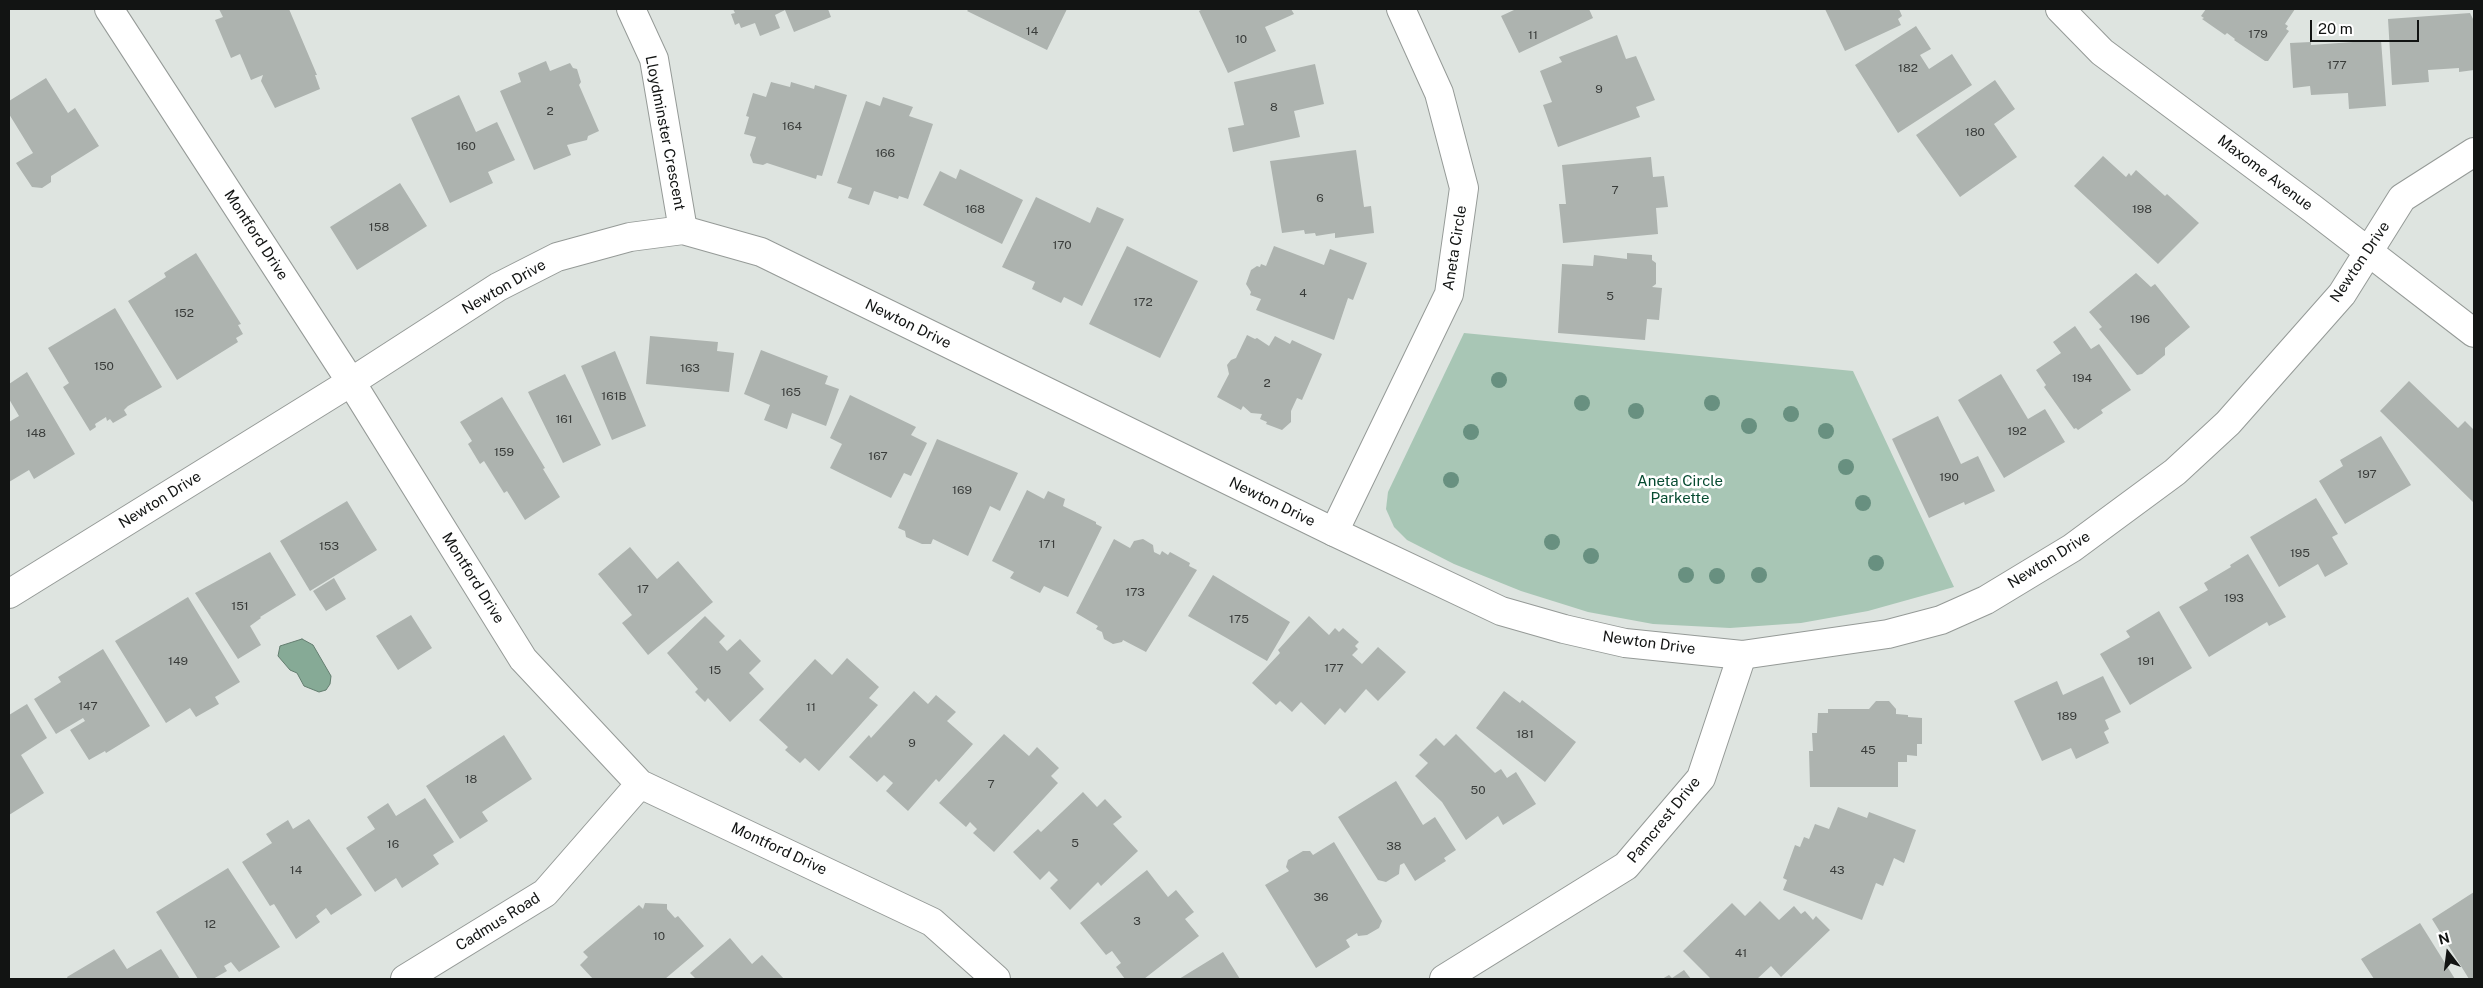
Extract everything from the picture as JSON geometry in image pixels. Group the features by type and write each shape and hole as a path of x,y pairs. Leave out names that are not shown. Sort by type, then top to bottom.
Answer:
{"street":[{"name":"Montford Drive","path":"109,9 351,382 523,659 640,784 932,922 996,979"},
{"name":"Lloydminster Crescent","path":"631,9 654,59 684,230"},
{"name":"Aneta Circle","path":"1334,532 1449,294 1464,188 1439,93 1401,9"},
{"name":"Maxome Avenue","path":"2060,9 2102,52 2368,251 2474,333"},
{"name":"Newton Drive","path":"9,594 351,382 498,287 557,257 630,237 684,230 761,252 1500,611 1564,629 1625,642 1742,655 1888,634 1941,620 1986,600 2072,548 2175,472 2228,423 2342,294 2402,198 2474,152"},
{"name":"Pamcrest Drive","path":"1444,979 1626,866 1701,778 1742,655"},
{"name":"Cadmus Road","path":"405,979 545,893 640,784"}],"green space":[{"name":"Aneta Circle Parkette","path":"1464,333 1853,371 1954,587 1868,611 1801,623 1730,628 1653,624 1588,612 1521,591 1454,564 1407,540 1394,527 1386,509 1388,492"}],"shaded area":[{"path":"302,639 313,645 331,676 330,684 326,690 319,692 304,686 297,673 290,670 278,656 280,646"}],"building":[{"path":"219,9 289,9 317,75 315,75 320,89 275,108 261,81 263,75 251,80 240,54 231,58 215,20 223,17"},
{"path":"733,9 828,9 831,17 794,32 785,10 775,15 780,28 760,36 755,23 741,28 739,23 735,25 731,14 735,13"},
{"path":"969,9 1067,9 1047,50 967,11"},
{"path":"1203,9 1291,9 1294,14 1265,27 1276,51 1228,73 1199,11"},
{"path":"1513,9 1589,9 1593,18 1519,53 1501,16"},
{"path":"1825,9 1899,9 1902,16 1898,19 1901,25 1845,51"},
{"path":"2206,9 2295,9 2285,24 2288,26 2286,29 2289,31 2268,61 2265,61 2227,33 2225,35 2202,19 2204,18 2201,16"},
{"path":"2470,13 2474,21 2474,70 2459,72 2459,68 2428,70 2429,82 2392,85 2388,19"},
{"path":"1916,26 1931,49 1920,55 1929,69 1952,54 1972,85 1898,133 1855,65"},
{"path":"1617,35 1626,59 1636,56 1655,100 1636,107 1640,117 1558,147 1543,105 1552,102 1540,71 1562,62 1559,57"},
{"path":"2381,40 2386,106 2349,109 2348,93 2311,95 2310,86 2293,88 2290,43 2311,42 2311,45"},
{"path":"546,61 550,71 570,63 573,68 577,69 581,82 579,85 599,131 588,136 587,140 567,145 571,155 534,170 500,91 521,82 518,73"},
{"path":"1315,64 1324,104 1294,111 1300,137 1233,152 1228,128 1244,125 1234,82"},
{"path":"46,78 68,113 75,108 99,146 51,176 51,182 42,188 32,187 16,163 33,153 9,114 9,101"},
{"path":"1995,80 2015,109 1994,124 2017,157 1960,197 1916,135"},
{"path":"771,82 790,87 791,82 814,89 815,85 847,95 822,176 817,175 816,179 767,163 763,165 753,163 750,155 756,137 744,134 749,117 746,116 753,93 766,97"},
{"path":"459,95 476,132 497,122 515,160 488,172 493,183 450,203 411,118"},
{"path":"883,97 913,107 909,116 933,124 908,199 899,196 898,199 874,191 869,205 848,198 852,188 837,183 866,101 880,106"},
{"path":"1356,150 1364,207 1371,206 1374,233 1335,238 1335,233 1316,236 1315,233 1305,234 1304,230 1282,233 1270,161"},
{"path":"2103,156 2126,177 2129,173 2131,176 2136,170 2165,196 2167,194 2199,223 2158,264 2074,186"},
{"path":"1651,157 1653,177 1664,176 1668,207 1656,208 1658,234 1563,243 1559,204 1566,204 1562,165"},
{"path":"960,169 1023,200 1002,244 923,205 940,171 956,179"},
{"path":"400,183 427,226 357,270 330,227"},
{"path":"1036,197 1090,223 1097,207 1124,219 1082,306 1064,297 1061,303 1032,289 1035,282 1002,267"},
{"path":"1127,246 1198,281 1160,358 1089,324"},
{"path":"1274,246 1324,265 1330,249 1367,263 1353,300 1348,298 1334,340 1256,310 1261,299 1250,295 1251,292 1246,284 1251,270 1257,266 1260,267 1261,264 1266,266"},
{"path":"196,253 241,324 238,325 243,334 236,338 238,342 177,380 128,301 166,277 164,273"},
{"path":"1627,253 1652,255 1652,260 1656,263 1656,284 1652,287 1662,288 1659,320 1647,319 1645,340 1558,333 1562,264 1593,266 1594,255 1627,259"},
{"path":"2136,273 2151,287 2155,284 2190,327 2165,348 2165,355 2142,374 2137,375 2099,329 2102,327 2089,312"},
{"path":"115,308 162,387 128,406 124,410 127,415 113,423 110,419 107,421 106,417 95,424 96,427 90,431 63,387 69,383 48,348"},
{"path":"2075,326 2091,349 2099,344 2131,390 2101,410 2103,413 2078,430 2074,429 2044,387 2046,385 2036,370 2061,353 2053,342"},
{"path":"1247,335 1255,339 1257,338 1269,346 1275,336 1290,344 1292,340 1322,354 1302,400 1297,398 1291,411 1291,422 1282,430 1266,424 1267,422 1260,419 1262,414 1251,413 1243,406 1241,410 1217,397 1229,374 1227,365 1236,358"},
{"path":"650,336 718,342 717,351 734,353 729,392 646,384"},
{"path":"761,350 828,376 825,384 839,389 826,426 792,413 787,429 764,420 770,405 744,394"},
{"path":"615,351 646,426 612,440 581,366"},
{"path":"27,372 75,454 34,479 29,470 9,482 9,422 19,416 9,399 9,384"},
{"path":"565,374 601,445 563,463 528,392"},
{"path":"2001,374 2028,419 2045,409 2065,442 2004,478 1958,400"},
{"path":"2409,381 2458,428 2465,421 2474,430 2474,503 2380,411"},
{"path":"850,395 916,427 911,435 927,443 911,476 904,473 891,498 830,468 842,444 830,438"},
{"path":"502,397 545,468 543,469 560,497 525,520 507,491 504,493 484,461 480,464 468,444 472,441 460,422"},
{"path":"1938,416 1961,464 1978,456 1995,491 1965,505 1964,502 1929,518 1892,439"},
{"path":"2381,436 2411,485 2345,524 2319,481 2343,466 2340,460"},
{"path":"937,439 1018,473 1000,511 990,506 968,556 933,539 931,544 922,544 906,537 905,531 898,528"},
{"path":"1027,490 1044,499 1048,491 1065,499 1063,506 1096,522 1096,524 1102,527 1068,597 1044,586 1040,593 1010,578 1014,572 992,561"},
{"path":"2316,498 2338,534 2332,537 2348,564 2325,577 2318,564 2279,587 2250,537"},
{"path":"347,501 377,550 310,591 280,541"},
{"path":"1114,539 1130,548 1134,541 1143,539 1153,545 1154,552 1160,555 1162,551 1168,555 1170,552 1190,563 1189,566 1197,570 1146,652 1123,640 1113,644 1104,639 1102,632 1096,629 1098,626 1076,613"},
{"path":"630,547 657,579 678,561 713,602 648,655 622,623 632,615 598,574"},
{"path":"270,552 296,595 260,617 250,626 261,645 238,659 195,593"},
{"path":"2248,554 2286,617 2269,626 2267,622 2209,657 2179,607 2208,590 2204,583"},
{"path":"1213,575 1290,622 1267,661 1188,616"},
{"path":"334,578 346,599 326,611 313,591"},
{"path":"188,597 240,682 215,697 219,704 196,717 190,708 166,723 115,641"},
{"path":"2159,611 2192,668 2130,705 2100,654 2130,637 2126,631"},
{"path":"411,615 432,648 398,670 376,636"},
{"path":"705,616 725,636 719,642 727,651 740,639 761,661 749,673 764,689 730,722 708,698 705,702 695,692 698,689 667,653"},
{"path":"1309,616 1329,635 1335,628 1339,632 1343,628 1359,642 1355,646 1358,649 1352,655 1362,664 1378,647 1406,672 1378,701 1366,689 1345,713 1340,708 1325,725 1301,702 1292,712 1280,701 1276,705 1252,683 1280,653 1278,650"},
{"path":"103,649 150,726 106,753 105,751 89,760 70,730 85,721 83,718 56,734 34,699 61,682 58,677"},
{"path":"847,658 879,687 869,698 878,705 819,771 805,758 800,763 785,750 788,747 759,720 815,659 832,675"},
{"path":"2103,676 2121,712 2105,720 2109,729 2104,732 2109,743 2076,759 2071,748 2042,761 2014,701 2057,681 2063,695"},
{"path":"914,691 928,704 936,695 956,712 947,721 973,744 939,782 936,779 908,811 886,791 893,783 884,775 877,782 849,757 869,735 871,738"},
{"path":"1504,691 1520,703 1522,700 1576,742 1545,782 1476,728"},
{"path":"1876,701 1889,701 1896,709 1896,714 1922,718 1922,744 1917,744 1917,756 1907,755 1907,762 1898,762 1898,787 1810,787 1809,751 1813,751 1812,733 1817,733 1818,713 1828,713 1828,709 1869,709"},
{"path":"27,704 47,738 21,755 44,793 9,815 9,715"},
{"path":"1004,734 1029,756 1037,747 1059,768 1051,776 1058,783 994,852 973,833 977,829 970,822 966,827 939,803"},
{"path":"1456,734 1495,773 1501,769 1507,778 1516,772 1536,804 1503,825 1498,816 1466,840 1442,802 1415,776 1428,763 1419,755 1436,738 1444,746"},
{"path":"504,735 532,779 482,812 488,821 460,839 426,786"},
{"path":"1396,781 1423,825 1435,817 1456,850 1444,858 1446,861 1415,881 1404,863 1400,865 1399,874 1386,882 1378,880 1338,817"},
{"path":"1083,792 1097,807 1105,799 1122,817 1113,824 1138,851 1101,886 1098,882 1070,910 1050,888 1058,880 1049,871 1040,880 1013,852 1038,829 1041,832"},
{"path":"425,798 454,842 433,855 439,864 402,888 396,878 375,892 346,848 375,829 367,817 388,803 396,816"},
{"path":"1838,807 1867,818 1869,812 1916,830 1904,863 1894,858 1883,886 1876,883 1862,920 1783,890 1787,880 1783,878 1795,845 1800,847 1804,837 1809,839 1815,824 1829,829"},
{"path":"309,819 362,895 331,915 326,908 316,916 320,922 296,939 274,904 270,906 242,862 272,843 266,834 288,820 293,829"},
{"path":"1334,842 1382,921 1379,928 1367,935 1358,936 1357,933 1346,940 1350,947 1316,968 1265,885 1289,871 1286,867 1288,860 1303,851 1310,851 1313,855"},
{"path":"228,868 280,947 239,972 231,962 224,966 227,971 213,979 198,979 156,912"},
{"path":"1147,870 1168,897 1176,890 1194,912 1185,919 1199,936 1144,979 1125,979 1116,967 1121,963 1112,951 1106,955 1080,923"},
{"path":"2474,892 2474,979 2469,979 2432,919"},
{"path":"1760,901 1779,920 1794,906 1801,914 1805,911 1813,920 1816,916 1830,930 1781,977 1771,966 1757,979 1711,979 1683,951 1732,903 1745,916"},
{"path":"645,903 667,904 667,909 675,918 678,916 704,946 665,979 593,979 580,965 588,957 583,952 639,905 643,909"},
{"path":"2420,923 2455,979 2374,979 2361,959"},
{"path":"730,938 752,964 762,955 784,979 696,979 690,973"},
{"path":"114,949 127,969 161,949 180,979 68,979 67,977"},
{"path":"1223,952 1240,979 1179,979"},
{"path":"1684,970 1691,979 1662,979 1669,975 1672,978"}]}
